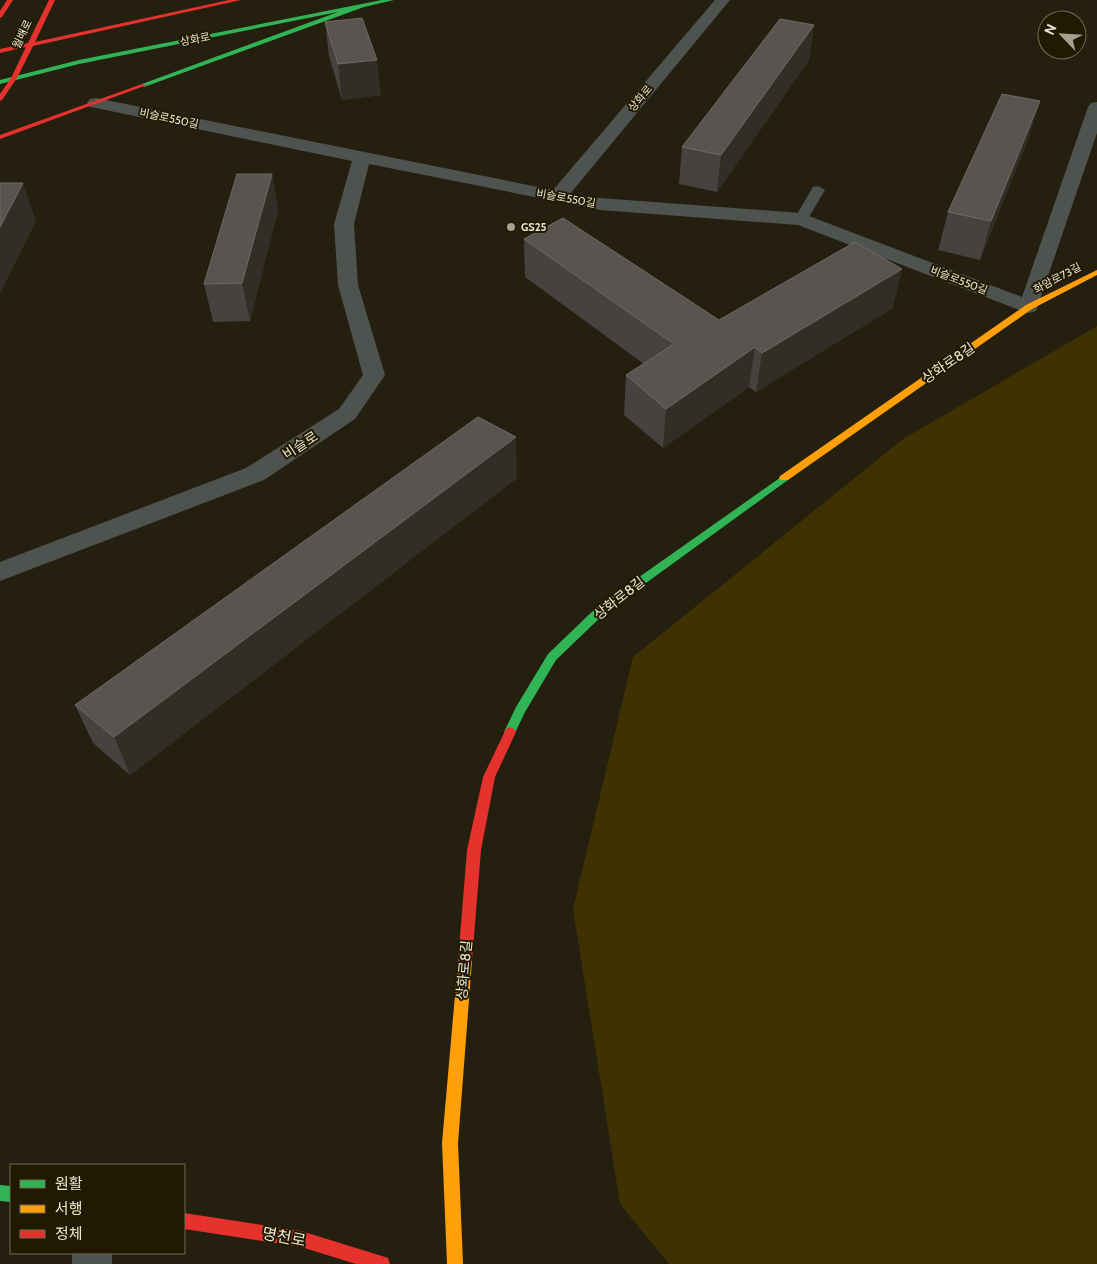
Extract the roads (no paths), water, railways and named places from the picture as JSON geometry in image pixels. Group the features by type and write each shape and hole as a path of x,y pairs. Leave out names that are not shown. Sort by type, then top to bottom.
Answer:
{"main road":[{"path":"0,4 9,0"},
{"name":"월배로","path":"0,16 9,0"},
{"name":"월배로","path":"14,78 52,0"},
{"path":"0,51 238,0"},
{"name":"상화로","path":"0,82 79,62 391,0"},
{"path":"0,138 367,4"},
{"path":"0,99 14,78"},
{"name":"화암로73길","path":"1029,307 1097,272"},
{"name":"상화로8길","path":"455,1264 450,1143 474,850 488,777 520,710 552,657 602,609 829,445 1029,307"},
{"name":"명천로","path":"185,1221 301,1239 382,1264"}],"street":[{"name":"상화로","path":"557,197 723,0"},
{"name":"비슬로550길","path":"96,103 557,197 600,204 801,219 1029,307"},
{"path":"1029,307 1097,107"},
{"name":"비슬로","path":"0,572 255,474 347,414 374,375 348,284 344,224 362,158"}],"lane":[{"path":"801,219 818,190"}],"place":[{"name":"GS25","path":"511,227"}]}
